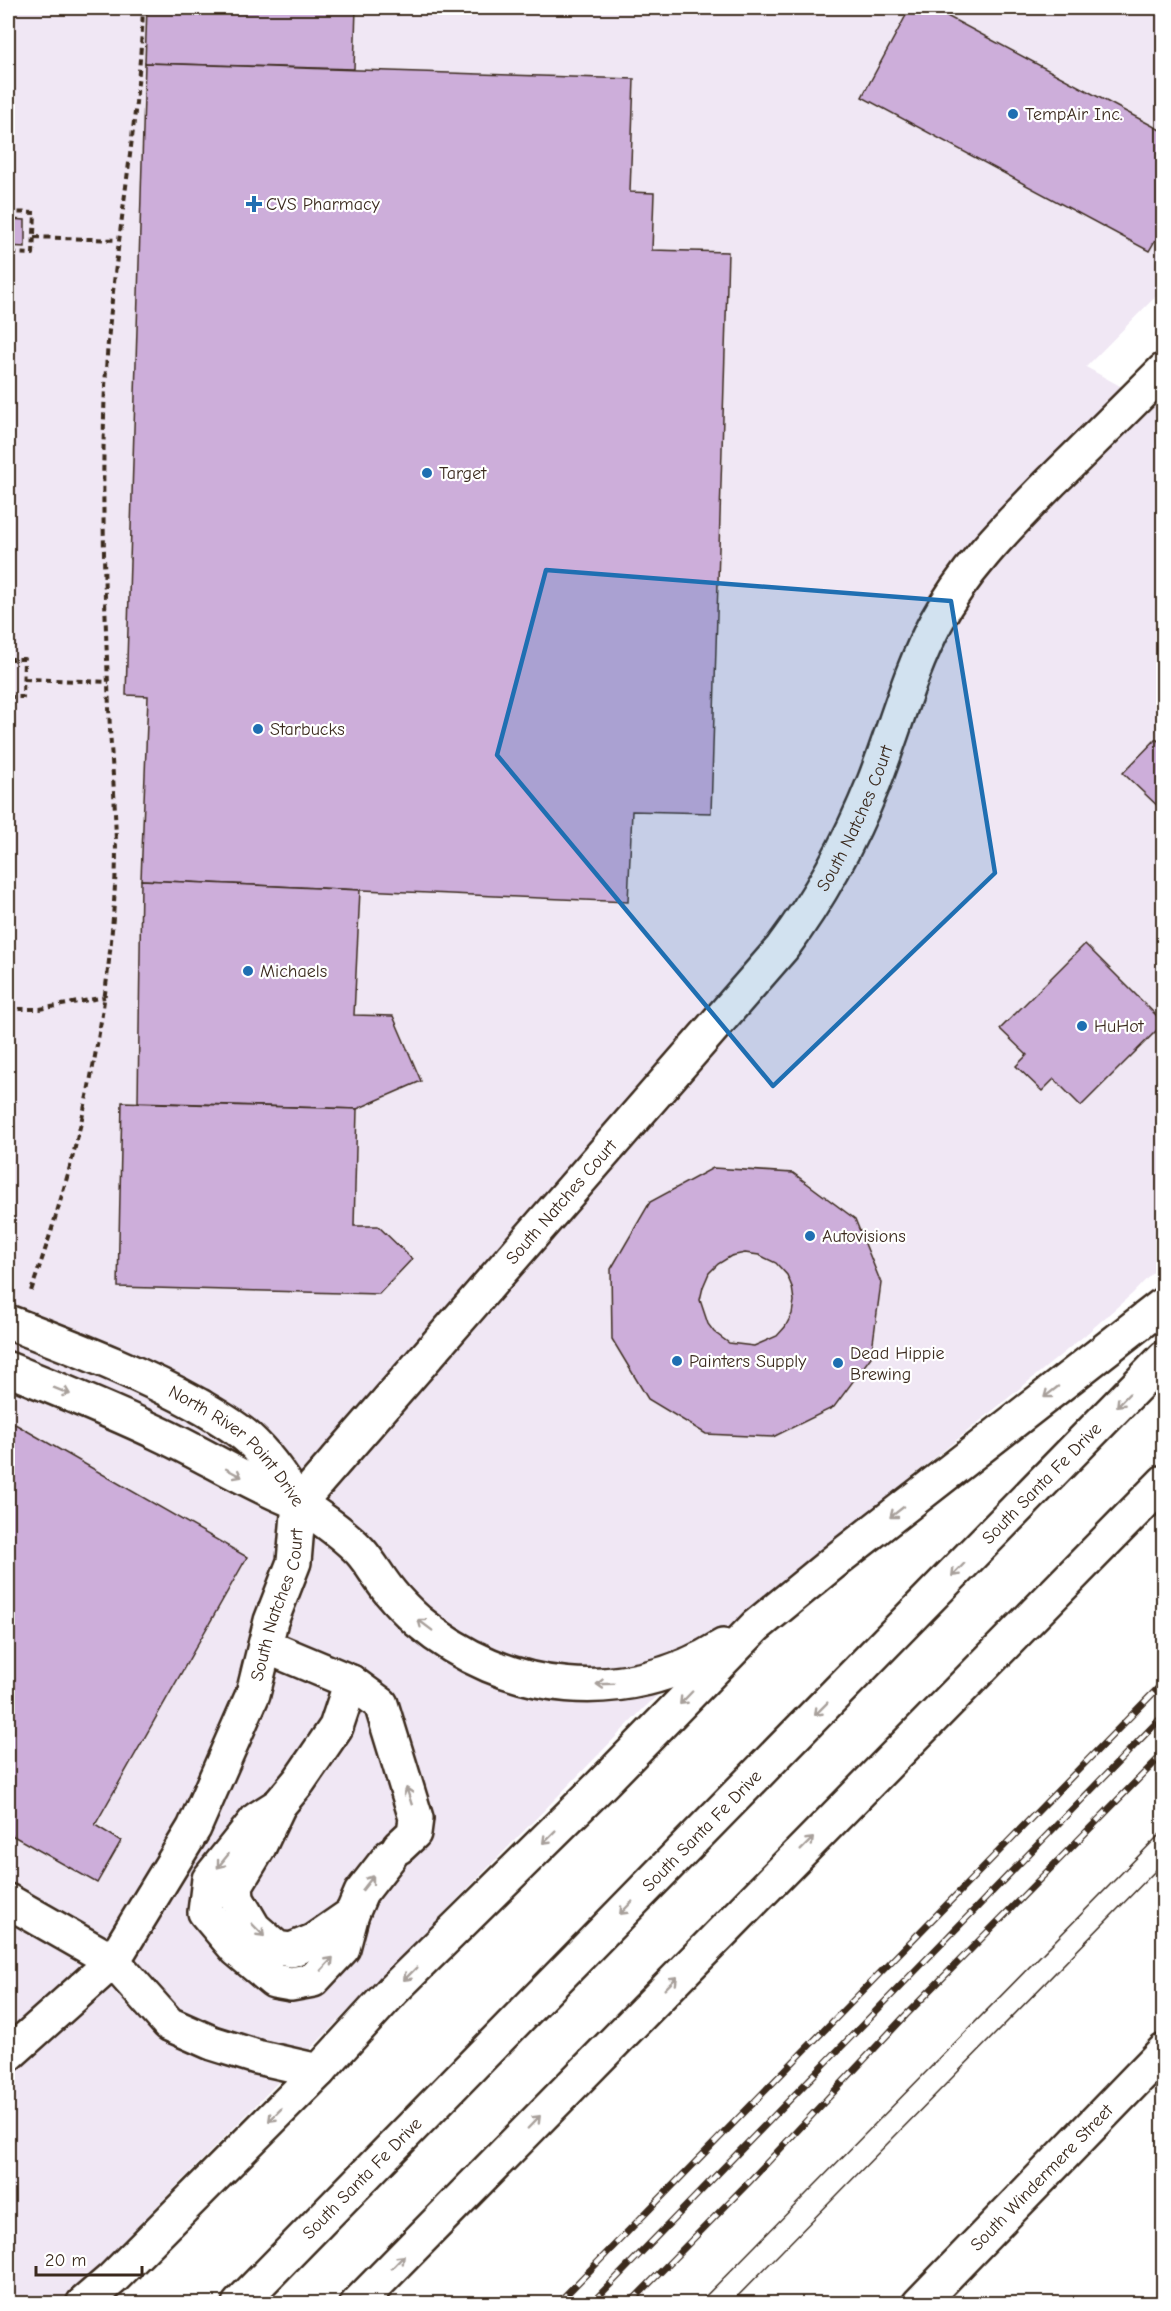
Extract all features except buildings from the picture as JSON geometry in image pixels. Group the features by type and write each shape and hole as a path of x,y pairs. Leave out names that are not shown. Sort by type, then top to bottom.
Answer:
{"main road":[{"name":"South Natches Court","path":"12,2045 112,1961 194,1828 253,1694 271,1621 294,1562 299,1503 782,948 814,903 853,832 920,654 937,620 959,585 1007,527 1164,370"},
{"path":"83,2304 112,2279 319,2071 393,1990 599,1787 756,1626 849,1550 1164,1304"},
{"name":"North River Point Drive","path":"8,1322 114,1364 219,1417 246,1437 268,1458 299,1503"},
{"name":"South Santa Fe Drive","path":"239,2304 1164,1358"},
{"name":"North River Point Drive","path":"8,1370 143,1426 263,1489 299,1503"},
{"path":"357,2304 1164,1482"},
{"path":"299,1503 333,1527 361,1552 390,1592 418,1621 451,1645 491,1666 528,1680 567,1685 615,1684 661,1675 699,1661 756,1626"},
{"path":"264,1646 351,1682 381,1704 416,1818 414,1833 394,1851 361,1893 352,1914 343,1948 313,1980 291,1984 274,1981 237,1950 205,1912 209,1879 257,1819 279,1805 299,1781 336,1727 351,1682"},
{"path":"8,1900 112,1961 169,2024 212,2043 257,2057 319,2071"},
{"name":"South Windermere Street","path":"919,2304 1164,2051"}],"path":[{"path":"31,1291 51,1235 81,1130 102,1026 112,933 116,836 103,547 106,342 138,81 143,8"},
{"path":"8,212 35,213 33,254 8,253"},
{"path":"34,237 117,240"},
{"path":"8,659 24,659 23,697 8,697"},
{"path":"24,679 109,682"},
{"path":"8,1009 40,1010 105,997"}],"highlighted area":[{"path":"546,570 951,601 995,873 773,1086 497,755"}],"shaded area":[{"path":"8,8 1163,8 1163,289 1086,367 1163,410 1163,1262 1132,1294 1084,1336 757,1603 644,1708 72,2293 75,2303 8,2304"}],"tram line":[{"path":"698,2304 1164,1830"},
{"path":"730,2304 1164,1862"}],"railway":[{"path":"557,2304 1164,1682"},
{"path":"591,2304 1164,1715"},
{"path":"629,2304 749,2182 906,2015 1164,1753"}],"place":[{"name":"TempAir Inc.","path":"1013,114"},
{"name":"CVS Pharmacy","path":"254,204"},
{"name":"Target","path":"427,473"},
{"name":"Starbucks","path":"258,729"},
{"name":"Michaels","path":"248,971"},
{"name":"HuHot","path":"1082,1026"},
{"name":"Autovisions","path":"810,1236"},
{"name":"Painters Supply","path":"677,1361"},
{"name":"Dead Hippie Brewing","path":"838,1363"}]}
